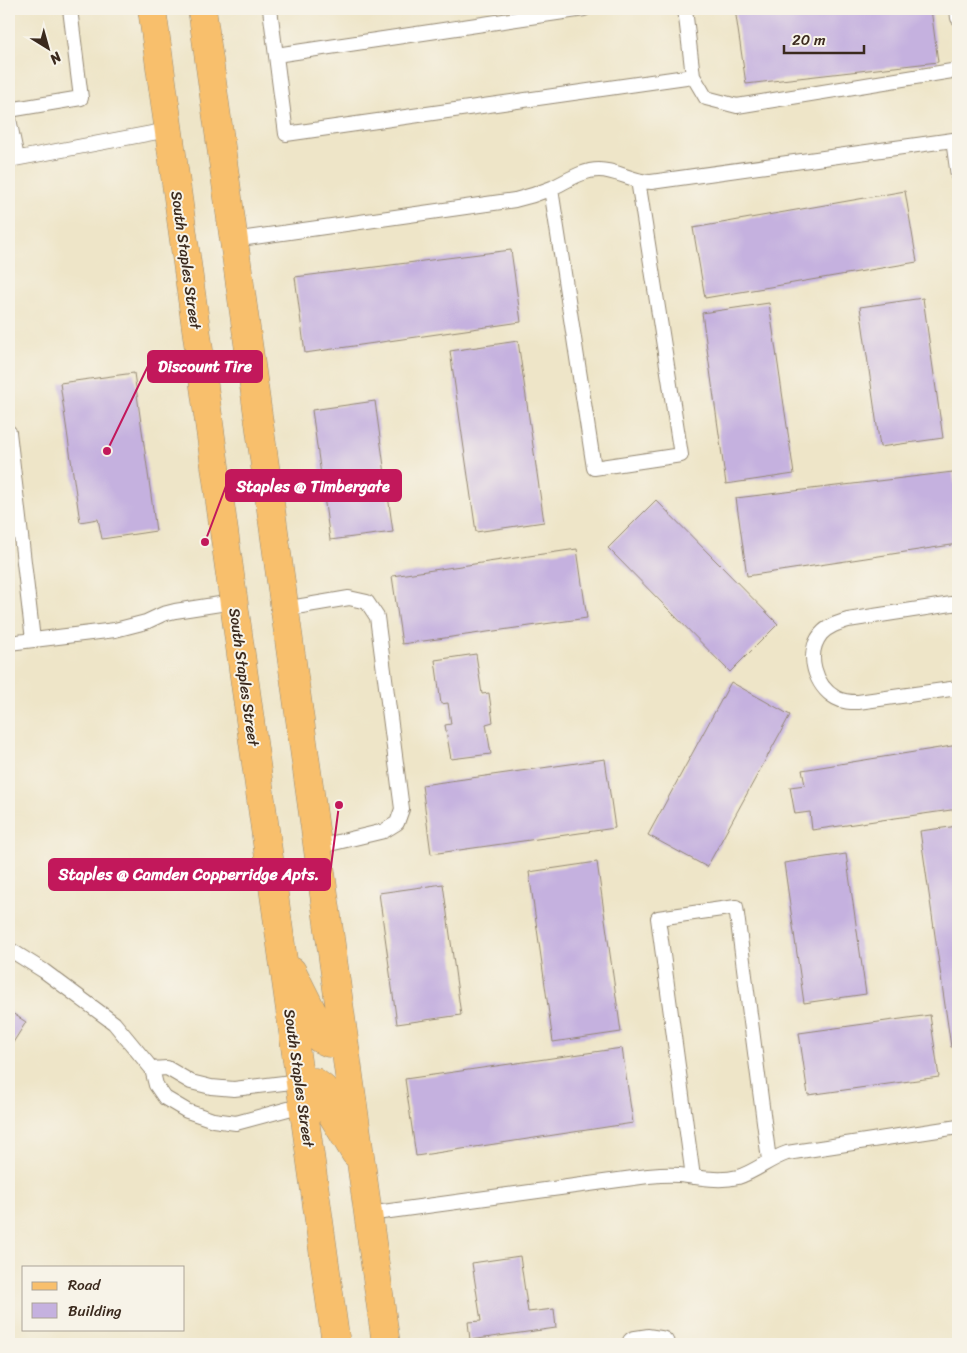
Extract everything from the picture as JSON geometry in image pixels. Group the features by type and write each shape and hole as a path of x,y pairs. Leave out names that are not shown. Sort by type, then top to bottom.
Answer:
{"main road":[{"name":"South Staples Street","path":"152,9 336,1344"},
{"path":"202,9 386,1344"},
{"path":"282,952 312,1011 315,1028 320,1039 328,1043 344,1041"},
{"path":"301,1093 315,1082 323,1088 328,1096 331,1113 361,1163"}],"street":[{"path":"635,1344 648,1342 661,1344"}],"lane":[{"path":"9,110 81,98 70,9"},
{"path":"270,9 286,134 693,76"},
{"path":"276,55 584,9"},
{"path":"685,9 693,76 706,98 737,106 958,70"},
{"path":"957,9 958,18"},
{"path":"9,119 13,159 168,130"},
{"path":"234,240 515,200 551,188 577,175 598,170 651,182 953,140 958,176"},
{"path":"551,188 594,468 681,455 638,180"},
{"path":"9,432 32,640"},
{"path":"284,609 349,598 367,602 377,617 402,809 397,824 384,830 317,847"},
{"path":"9,644 115,630 146,622 175,611 234,602"},
{"path":"958,602 833,624 818,638 813,662 814,670 822,686 837,699 847,702 958,688"},
{"path":"693,1176 658,918 736,907 769,1160"},
{"path":"9,949 44,971 114,1023 152,1068 156,1085 165,1098 187,1111 213,1120 236,1123 301,1093"},
{"path":"152,1068 168,1068 191,1082 211,1087 301,1093"},
{"path":"368,1214 648,1176 693,1176 717,1179 738,1177 769,1160 787,1153 958,1127"}],"building":[{"path":"735,9 931,9 938,62 746,84"},
{"path":"905,191 917,262 705,298 693,228"},
{"path":"511,250 521,322 305,353 295,277"},
{"path":"923,298 943,438 880,447 860,307"},
{"path":"769,303 794,474 726,484 702,313"},
{"path":"518,341 544,522 476,532 450,351"},
{"path":"134,373 156,531 102,539 98,519 80,522 60,383"},
{"path":"375,401 393,532 330,540 312,410"},
{"path":"953,472 958,509 958,544 747,576 736,498"},
{"path":"656,500 778,624 730,672 608,548"},
{"path":"577,549 587,618 402,644 392,576"},
{"path":"476,654 482,694 489,693 493,722 486,724 491,754 451,759 445,725 451,724 448,703 441,704 435,660"},
{"path":"731,682 790,715 707,867 648,835"},
{"path":"958,745 958,809 812,830 810,812 795,814 790,787 805,785 802,770"},
{"path":"605,759 615,828 431,854 422,785"},
{"path":"958,826 958,1046 951,1047 920,831"},
{"path":"846,854 866,994 804,1003 784,863"},
{"path":"597,862 621,1032 553,1042 529,872"},
{"path":"443,884 461,1015 397,1024 379,893"},
{"path":"9,1011 26,1022 9,1049"},
{"path":"930,1015 939,1077 808,1095 799,1033"},
{"path":"622,1048 633,1123 416,1156 405,1079"},
{"path":"520,1256 528,1312 554,1309 556,1328 470,1340 468,1322 481,1321 472,1263"}],"place":[{"name":"Discount Tire","path":"107,451"},
{"name":"Staples @ Timbergate","path":"205,542"},
{"name":"Staples @ Camden Copperridge Apts.","path":"339,805"}]}
